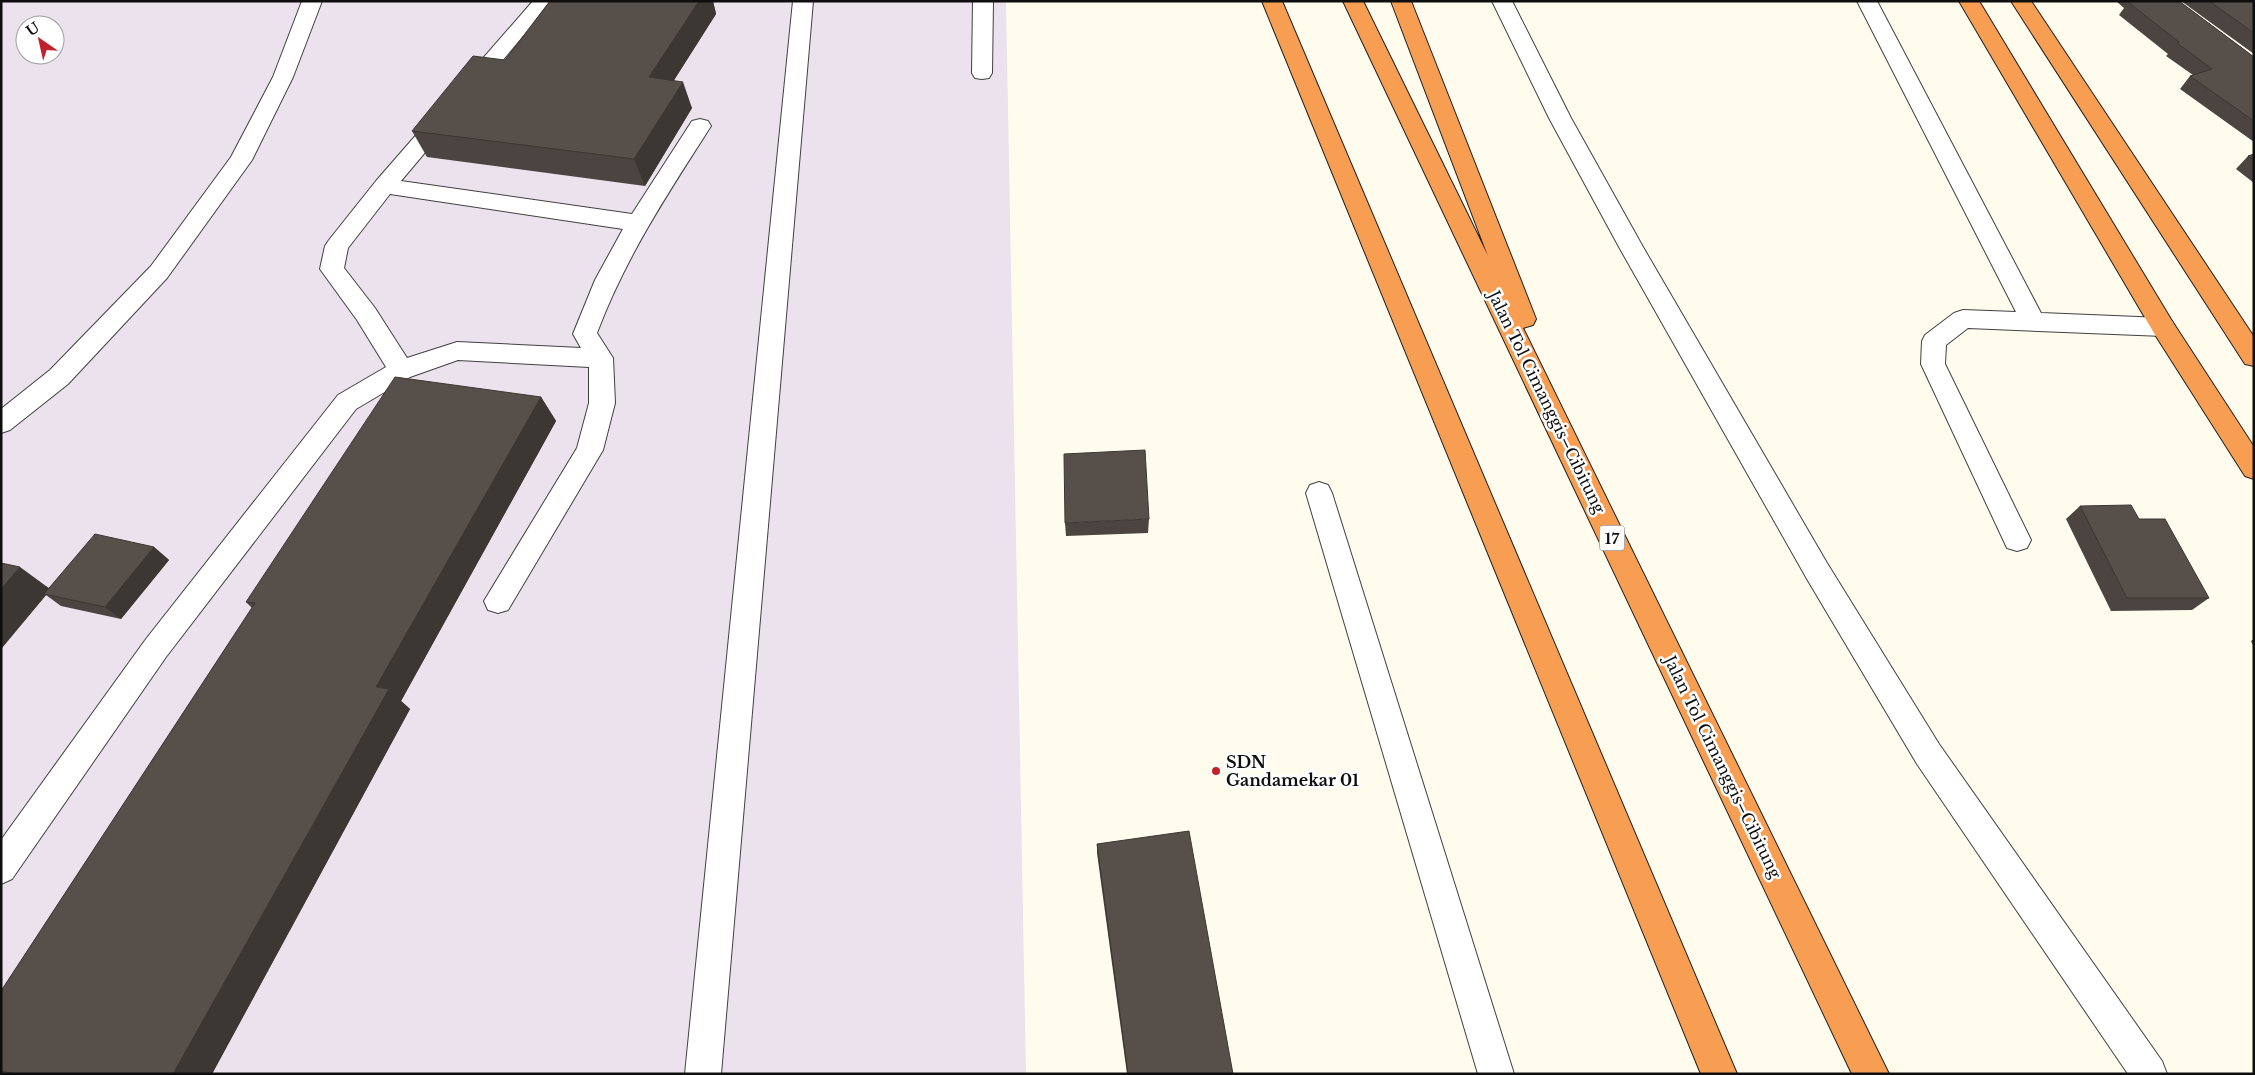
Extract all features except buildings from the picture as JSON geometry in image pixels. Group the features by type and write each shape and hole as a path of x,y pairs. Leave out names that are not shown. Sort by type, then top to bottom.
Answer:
{"highway":[{"path":"1272,1 1719,1074"},
{"name":"Jalan Tol Cimanggis–Cibitung","path":"1353,1 1871,1074"},
{"path":"1401,1 1597,507"},
{"path":"1969,1 2163,326 2254,469"},
{"path":"2021,1 2254,357"}],"street":[{"path":"1,423 58,377 159,272 241,160 283,76 312,1"},
{"path":"401,370 366,314 332,269 337,246 384,186 537,7 547,1"},
{"path":"703,1074 803,1"},
{"path":"982,73 983,1"},
{"path":"1502,1 1560,118 1626,238 1847,621 1928,754 2149,1074"},
{"path":"1867,1 2033,322"},
{"path":"498,601 590,450 602,403 601,358 585,334 592,312 638,223 700,126"},
{"path":"384,186 638,223"},
{"path":"2017,540 1933,364 1934,341 1963,319 2163,326"},
{"path":"1,868 156,648 347,402 401,370 457,351 601,358"},
{"path":"1319,493 1496,1074"}],"shaded area":[{"path":"1,1 1006,1 1026,1074 1,1074"}],"place":[{"name":"SDN Gandamekar 01","path":"1216,771"}]}
